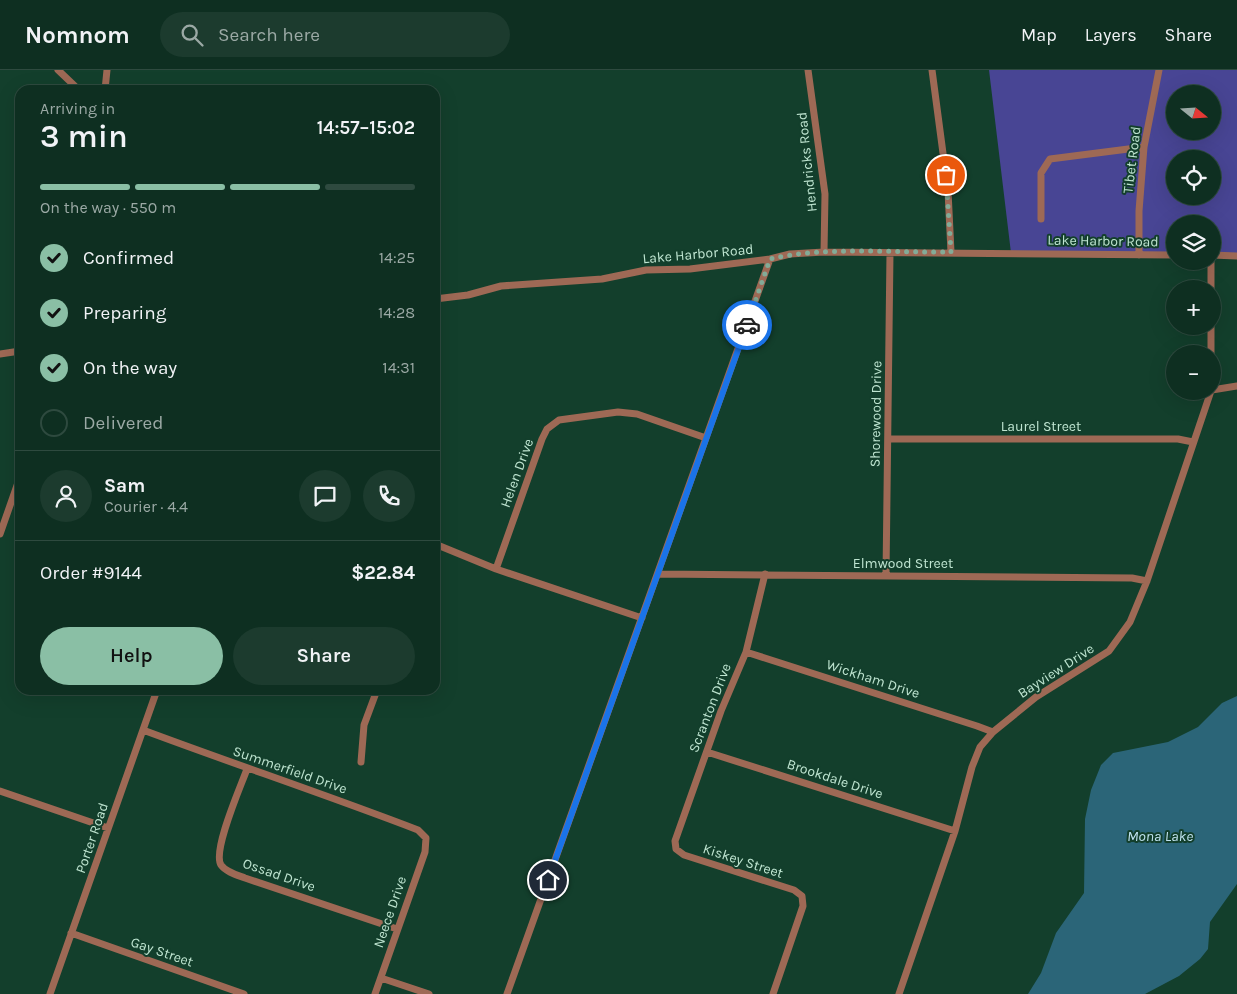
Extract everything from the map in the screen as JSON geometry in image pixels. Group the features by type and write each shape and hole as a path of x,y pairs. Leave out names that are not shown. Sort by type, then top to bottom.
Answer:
{"street":[{"path":"58,70 74,85"},
{"path":"105,85 107,70"},
{"name":"Hendricks Road","path":"808,70 825,194 824,252"},
{"path":"932,70 948,191 951,252"},
{"name":"Tibet Road","path":"1139,255 1138,215 1144,147 1159,70"},
{"path":"1041,219 1040,173 1050,159 1144,147"},
{"name":"Lake Harbor Road","path":"440,298 468,295 501,286 602,279 646,270 690,269 770,259 790,254 824,252 951,252 1166,255"},
{"name":"Shorewood Drive","path":"886,575 890,253"},
{"path":"1221,255 1237,256"},
{"path":"507,994 770,259"},
{"path":"0,354 15,352"},
{"path":"1221,389 1237,386"},
{"name":"Bayview Drive","path":"899,994 956,831 972,767 980,747 993,732 1036,697 1109,651 1130,622 1147,581 1209,400"},
{"name":"Helen Drive","path":"496,569 542,440 547,429 559,420 618,412 637,414 706,438"},
{"name":"Laurel Street","path":"888,439 1178,439 1193,442"},
{"path":"0,534 15,491"},
{"path":"440,546 496,569 642,618"},
{"name":"Elmwood Street","path":"658,574 1132,578 1147,581"},
{"name":"Scranton Drive","path":"676,849 675,841 746,652 765,574"},
{"name":"Wickham Drive","path":"746,652 993,732"},
{"name":"Porter Road","path":"50,994 155,695"},
{"path":"361,762 364,725 375,695"},
{"name":"Summerfield Drive","path":"143,730 247,769 356,806 418,830 426,838"},
{"name":"Brookdale Drive","path":"707,752 956,831"},
{"name":"Ossad Drive","path":"247,769 221,841 218,854 221,864 228,871 245,878 397,929"},
{"path":"0,791 108,828"},
{"name":"Neece Drive","path":"374,994 425,852 426,838"},
{"name":"Kiskey Street","path":"676,849 684,855 794,890 802,896 803,906 773,994"},
{"name":"Gay Street","path":"71,934 244,994"},
{"path":"381,978 429,994"}],"shaded area":[{"path":"989,70 1237,70 1237,255 1221,255 1221,215 1166,215 1166,255 1011,253"}],"water":[{"name":"Mona Lake","path":"1237,696 1237,884 1210,922 1208,949 1200,959 1179,976 1145,994 1028,994 1041,973 1056,933 1084,893 1085,819 1091,790 1101,765 1113,753 1168,742 1198,727 1222,703"}],"way so far":[{"path":"747,325 770,259 790,254 824,252 951,252 946,175"}],"route":[{"path":"548,880 747,325"}]}
